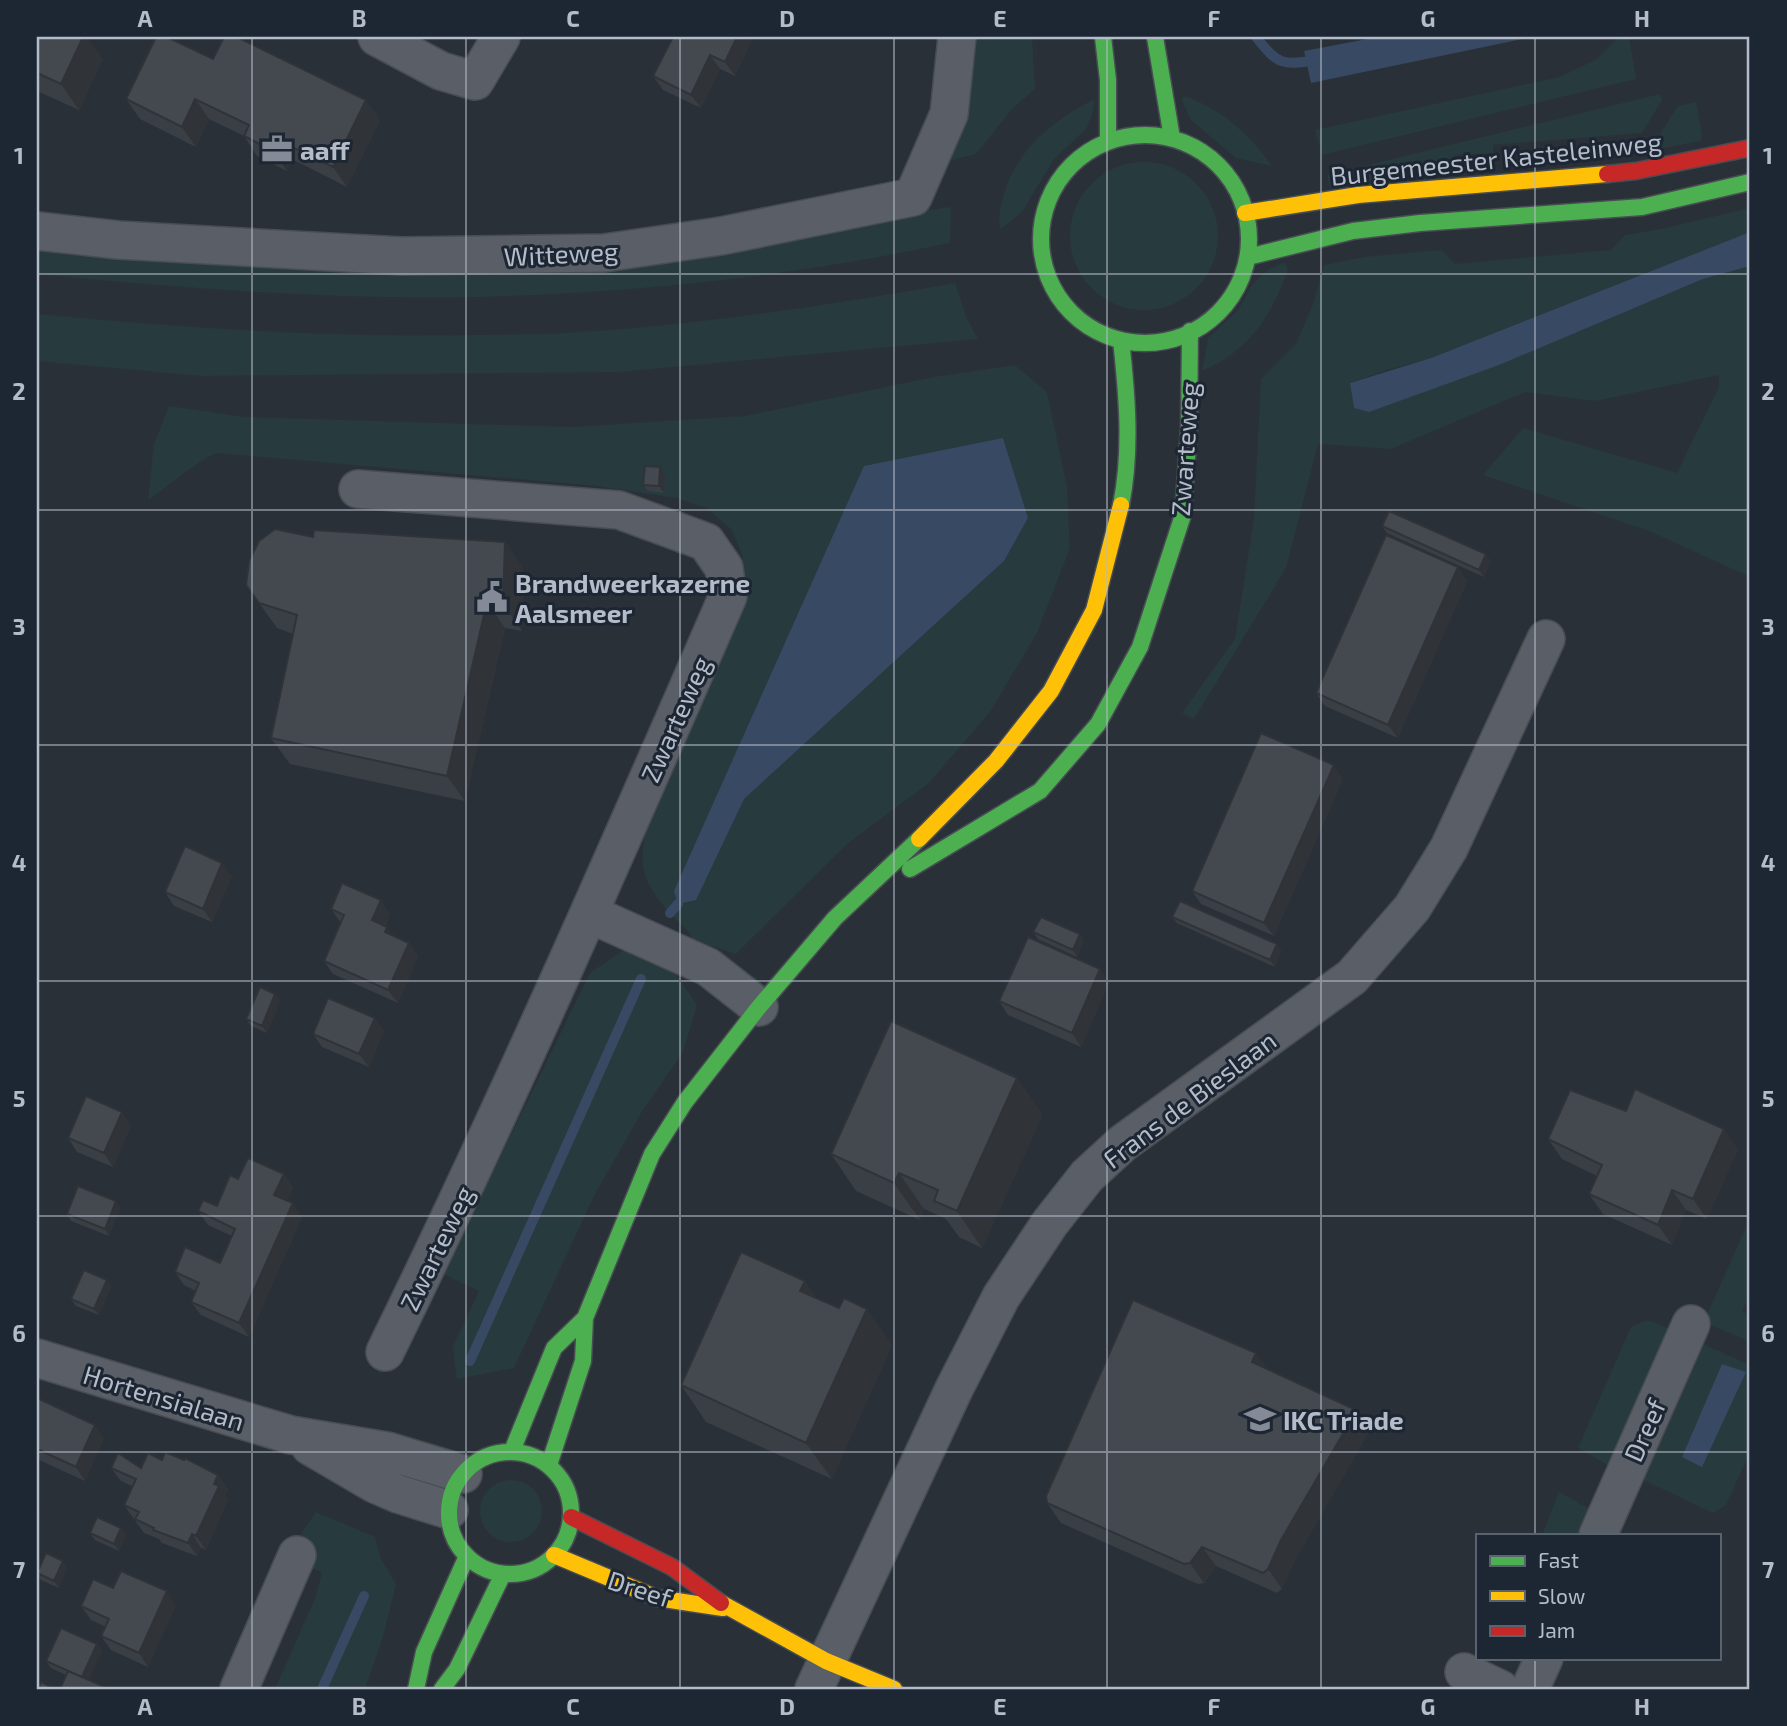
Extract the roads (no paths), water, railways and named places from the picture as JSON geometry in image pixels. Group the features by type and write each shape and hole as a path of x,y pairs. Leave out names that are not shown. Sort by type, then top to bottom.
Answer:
{"main road":[{"path":"1103,37 1108,80 1108,141"},
{"path":"1155,37 1172,138"},
{"path":"1140,135 1172,138 1204,152 1237,189 1249,232 1248,257 1238,287 1219,313 1190,331 1158,342 1121,340 1100,333 1081,322 1060,299 1046,272 1041,250 1044,210 1058,181 1080,157 1108,141 1140,135"},
{"name":"Burgemeester Kasteleinweg","path":"1245,213 1358,195 1636,172 1750,148"},
{"path":"1248,257 1353,231 1420,223 1642,207 1750,183"},
{"name":"Zwarteweg","path":"835,918 965,834 1040,791 1098,724 1140,647 1183,515 1189,429 1190,331"},
{"name":"Zwarteweg","path":"550,1465 583,1361 585,1318 652,1154 685,1102 759,1007 835,918 913,845 996,761 1051,691 1094,610 1125,484 1127,392 1121,340"},
{"name":"Zwarteweg","path":"512,1451 554,1348 585,1318"},
{"path":"501,1452 532,1455 550,1465 569,1494 572,1517 566,1538 554,1555 536,1568 515,1574 503,1574 483,1567 467,1556 453,1535 449,1510 456,1485 463,1474 480,1460 501,1452"},
{"name":"Dreef","path":"572,1517 672,1567 820,1675 894,1689"},
{"name":"Dreef","path":"554,1555 657,1598 729,1609"},
{"path":"416,1689 424,1652 467,1556"},
{"path":"442,1689 457,1669 503,1574"}],"street":[{"path":"377,37 441,71 475,81 501,37"},
{"name":"Witteweg","path":"37,231 118,240 402,256 604,253 721,236 913,197 949,114 957,37"},
{"name":"Zwarteweg","path":"358,489 619,510 706,542 724,568 728,596 590,914 480,1157 385,1352"},
{"name":"Frans de Bieslaan","path":"820,1675 988,1322 1001,1297 1050,1223 1087,1176 1123,1143 1352,977 1412,908 1450,848 1546,639"},
{"path":"590,914 708,967 759,1007"},
{"name":"Dreef","path":"1598,1534 1691,1324"},
{"name":"Hortensialaan","path":"37,1358 291,1435 387,1451 463,1474"},
{"name":"Hortensialaan","path":"291,1435 375,1484 449,1510"},
{"path":"239,1689 296,1555"},
{"path":"1530,1689 1543,1660"},
{"path":"1464,1672 1500,1689"}],"water":[{"path":"1378,37 1532,37 1311,83 1304,51"},
{"path":"1750,232 1750,266 1703,279 1499,365 1369,412 1354,408 1350,383 1431,358"},
{"path":"1003,438 1028,518 1004,561 744,799 696,900 678,904 674,891 864,466"},
{"path":"1722,1364 1746,1372 1702,1467 1682,1457"}],"waterway":[{"path":"1256,37 1270,54 1282,61 1296,63 1318,60"},
{"path":"670,913 678,904"},
{"path":"470,1361 641,979"},
{"path":"322,1689 364,1596"}],"place":[{"name":"aaff","path":"277,149"},
{"name":"Brandweerkazerne Aalsmeer","path":"492,597"},
{"name":"IKC Triade","path":"1260,1419"}]}
